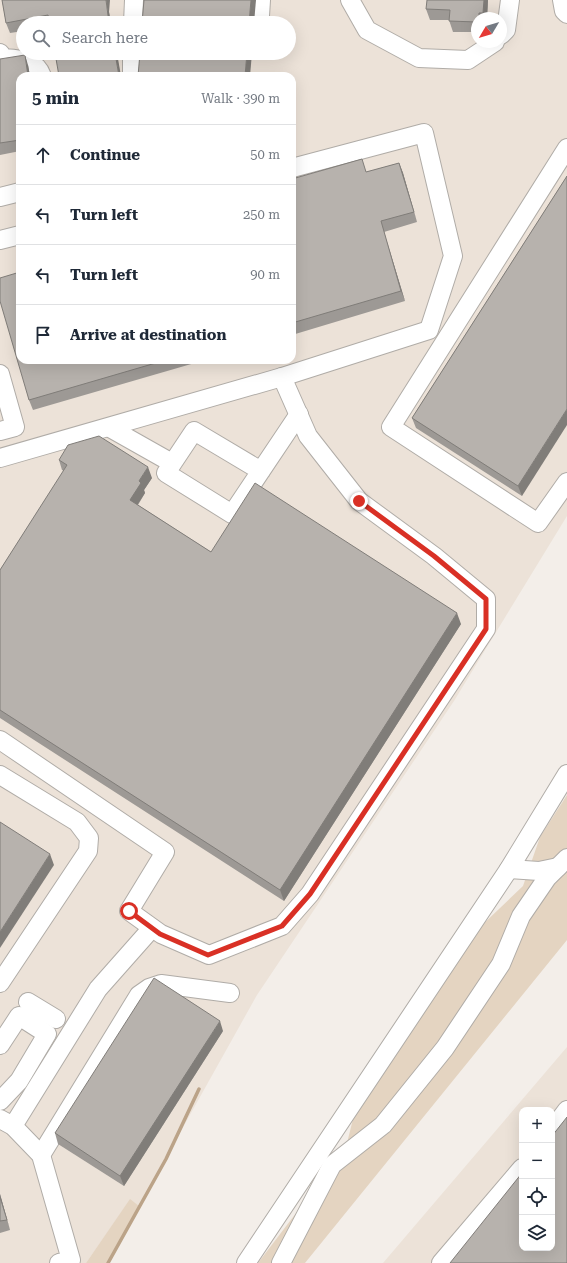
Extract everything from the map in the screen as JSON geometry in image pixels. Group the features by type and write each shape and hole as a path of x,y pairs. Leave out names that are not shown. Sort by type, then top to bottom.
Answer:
{"lane":[{"path":"133,16 134,0"},
{"path":"350,0 367,30 419,58 468,60 486,48"},
{"path":"507,22 510,0"},
{"path":"562,0 564,12 567,14"},
{"path":"0,53 3,58 16,59"},
{"path":"24,60 37,66 40,72"},
{"path":"132,60 132,72"},
{"path":"296,167 424,133 453,256 429,330"},
{"path":"567,148 391,427 538,523 567,482"},
{"path":"0,197 16,193"},
{"path":"0,240 16,236"},
{"path":"429,330 445,341"},
{"path":"0,458 110,428 282,377 429,330"},
{"path":"0,374 15,427 0,431"},
{"path":"0,740 165,852 129,911 160,934 208,955 282,926 310,894 486,629 486,599 434,556 359,501 308,436 282,377"},
{"path":"261,471 194,431 166,473 232,514 261,471 299,414"},
{"path":"110,428 172,463"},
{"path":"246,1263 509,869 567,774"},
{"path":"0,775 77,822 89,838 88,851 0,983"},
{"path":"509,869 539,871 563,863"},
{"path":"281,1263 332,1165 383,1125 445,1048 501,964 521,916 547,878 563,863"},
{"path":"65,1261 41,1155 7,1122 32,1096 98,989 152,928"},
{"path":"41,1155 139,995 149,988 161,984 230,993"},
{"path":"28,1002 56,1020"},
{"path":"0,1045 19,1016 47,1034 15,1086 0,1101"},
{"path":"15,1086 32,1096"},
{"path":"555,1126 567,1110"},
{"path":"441,1263 519,1172"}],"shaded area":[{"path":"0,0 567,0 567,516 454,701 257,995 139,1206 130,1200 86,1263 0,1263"},
{"path":"567,795 567,940 305,1263 258,1263 306,1200 344,1155 354,1115 478,929 523,886 540,837"},
{"path":"567,1047 567,1263 383,1263"},
{"path":"130,1199 139,1206 108,1263 86,1263"}],"building":[{"path":"2,0 106,0 108,16 16,16 16,21 6,23"},
{"path":"144,0 251,0 250,16 143,16"},
{"path":"427,0 484,0 483,12 471,12 471,22 449,21 450,10 426,9"},
{"path":"16,56 16,60 26,60 27,72 16,72 16,141 0,143 0,59"},
{"path":"56,60 116,60 118,72 58,72"},
{"path":"139,60 246,60 245,72 138,72"},
{"path":"362,159 366,172 399,163 414,212 381,221 401,291 296,322 296,178"},
{"path":"567,176 567,409 518,486 412,418"},
{"path":"16,273 16,356 0,301 0,278"},
{"path":"18,364 152,364 29,400"},
{"path":"99,436 148,467 139,481 141,483 130,500 211,552 255,483 457,613 280,890 0,710 0,570 67,465 59,460 68,445"},
{"path":"0,822 50,854 0,932"},
{"path":"154,978 220,1021 120,1176 55,1133"},
{"path":"567,1117 567,1263 450,1263 519,1177 519,1251 555,1251 555,1132"},
{"path":"0,1197 7,1220 0,1221"}],"waterway":[{"path":"108,1263 166,1159 199,1089"}],"route":[{"path":"129,911 160,934 208,955 282,926 310,894 486,629 486,599 434,556 359,501"}]}
